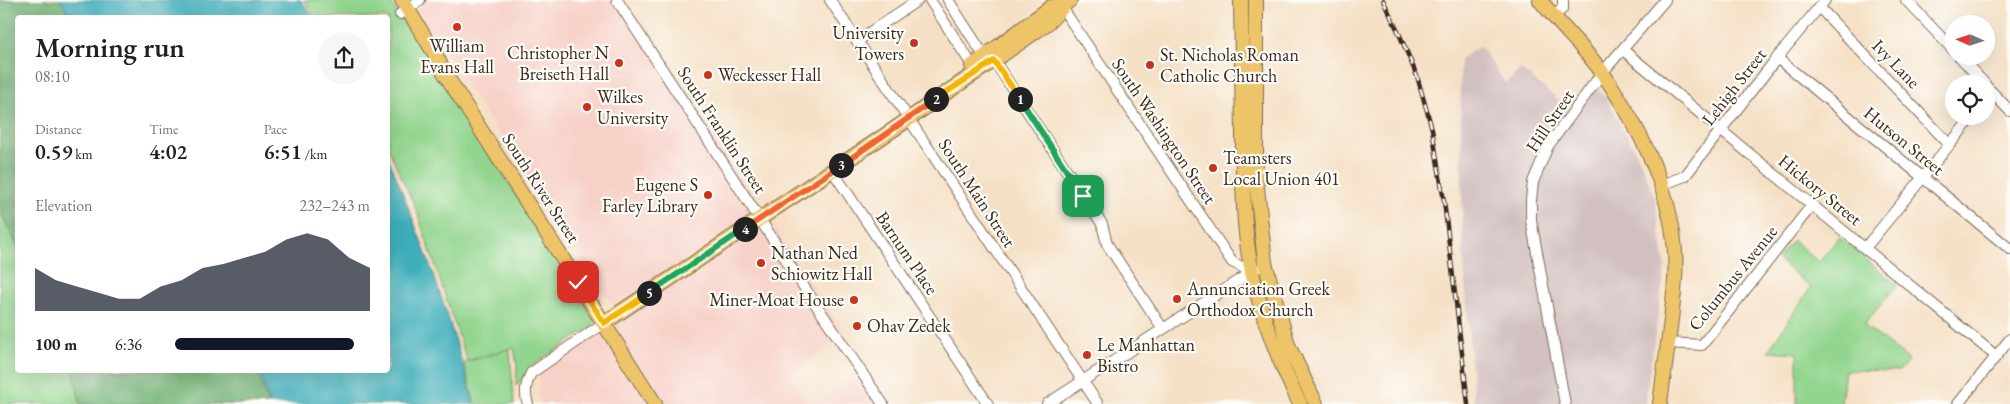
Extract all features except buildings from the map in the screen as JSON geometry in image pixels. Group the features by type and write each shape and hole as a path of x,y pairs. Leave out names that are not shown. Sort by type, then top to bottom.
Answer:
{"main road":[{"name":"South River Street","path":"391,0 403,7 438,59 442,69 655,404"},
{"path":"1241,0 1245,226 1252,272 1265,321 1281,365 1300,404"},
{"path":"1256,0 1256,178 1265,263 1288,345 1316,404"},
{"path":"1540,0 1602,74 1644,143 1661,185 1672,230 1675,278 1660,404"},
{"path":"604,323 909,119 956,85 1051,8 1063,2"},
{"path":"956,85 964,72 990,58"}],"street":[{"path":"403,7 420,0"},
{"name":"South Franklin Street","path":"617,0 883,404"},
{"name":"South Main Street","path":"830,0 1098,404"},
{"path":"857,41 918,0"},
{"path":"930,0 972,66"},
{"path":"948,0 990,58 1101,222 1107,244 1163,329"},
{"path":"1553,17 1563,8 1563,0"},
{"name":"Hill Street","path":"1565,404 1531,220 1531,200 1534,182 1539,165 1548,146 1602,74 1665,0"},
{"path":"1906,0 1945,41"},
{"name":"South Washington Street","path":"1063,2 1232,262 1252,272"},
{"name":"Lehigh Street","path":"1661,185 1685,176 1777,58 1822,4"},
{"name":"Ivy Lane","path":"1822,4 1949,144"},
{"name":"Hickory Street","path":"1623,50 1996,356"},
{"name":"Hutson Street","path":"1777,58 2010,249"},
{"path":"1966,65 1975,75"},
{"path":"1995,97 2010,111"},
{"path":"1865,248 1965,125"},
{"name":"Barnum Place","path":"832,170 988,404"},
{"name":"Columbus Avenue","path":"1668,343 1702,345 1812,205"},
{"path":"1047,404 1265,263"},
{"path":"528,404 526,383 531,373 604,323"},
{"path":"1958,404 2010,339"}],"shaded area":[{"name":"Wilkes University","path":"419,0 540,0 545,6 555,0 623,0 846,336 788,374 807,404 541,404 538,395 541,361 618,313 413,4"},
{"path":"1480,46 1505,83 1521,69 1568,108 1589,81 1606,97 1639,158 1655,198 1665,267 1645,404 1474,404 1463,253 1460,59"},
{"path":"866,370 889,404 814,404"}],"green space":[{"path":"0,0 15,15 15,373 258,373 268,404 0,404"},
{"path":"0,0 60,0 70,15 15,15 15,241 0,211"},
{"path":"304,0 389,0 523,205 595,320 593,326 536,363 516,386 517,366 514,348 467,361 416,209 390,152 390,15 314,15"},
{"path":"1839,237 1897,285 1864,325 1909,360 1899,371 1845,370 1841,404 1797,404 1797,353 1768,351 1811,287 1777,259 1793,240 1819,262"},
{"path":"508,349 510,350 514,404 475,404 464,363"},
{"path":"74,373 258,373 268,404 80,404"}],"water":[{"path":"60,0 301,0 312,15 70,15"},
{"path":"390,162 435,279 474,404 269,404 260,373 390,373"}],"railway":[{"path":"1383,0 1417,76 1432,129 1444,201 1468,404"}],"place":[{"name":"William Evans Hall","path":"457,27"},
{"name":"University Towers","path":"914,43"},
{"name":"Christopher N Breiseth Hall","path":"619,63"},
{"name":"St. Nicholas Roman Catholic Church","path":"1150,65"},
{"name":"Weckesser Hall","path":"708,75"},
{"name":"Wilkes University","path":"587,107"},
{"name":"Teamsters Local Union 401","path":"1213,168"},
{"name":"Eugene S Farley Library","path":"708,195"},
{"name":"Nathan Ned Schiowitz Hall","path":"761,263"},
{"name":"Annunciation Greek Orthodox Church","path":"1177,299"},
{"name":"Miner-Moat House","path":"854,300"},
{"name":"Ohav Zedek","path":"857,326"},
{"name":"Le Manhattan Bistro","path":"1087,355"}],"route":[{"path":"578,282 604,323 994,61 1083,196"}]}
